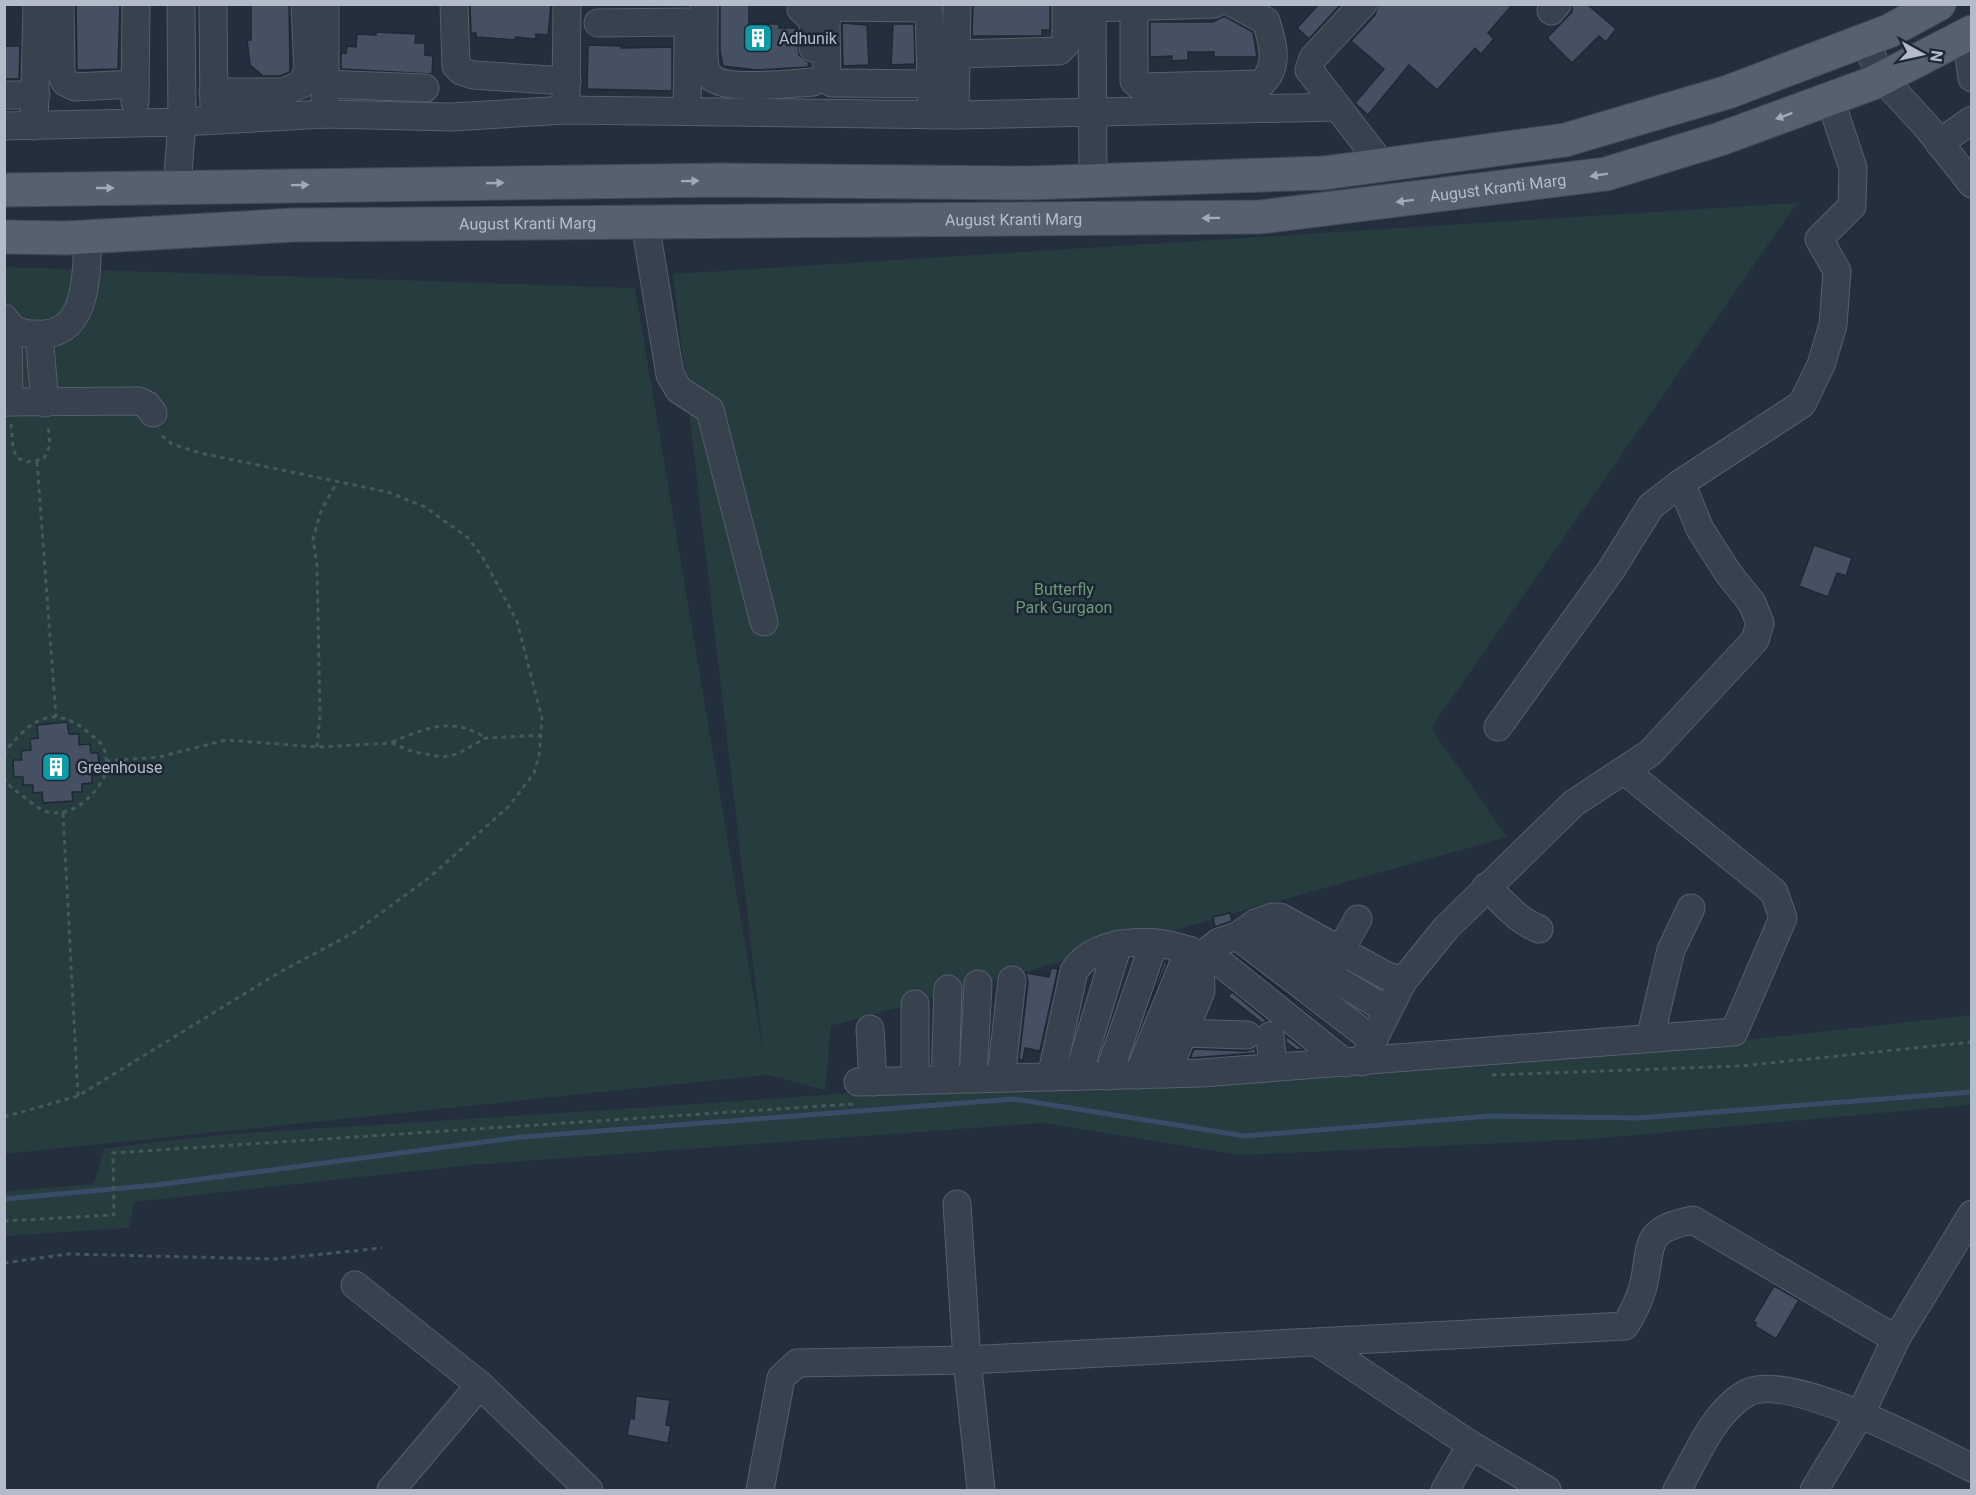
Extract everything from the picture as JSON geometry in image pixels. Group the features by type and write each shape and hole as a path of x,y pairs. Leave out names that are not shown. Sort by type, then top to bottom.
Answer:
{"main road":[{"path":"4,190 624,182 1093,182 1323,173 1565,140 1728,92 1864,40 1939,4"},
{"name":"August Kranti Marg","path":"14,237 77,237 294,225 634,224 1260,217 1606,174 1720,140 1830,99 1882,78 1969,33"},
{"path":"624,182 634,224"},
{"path":"69,188 77,237"}],"street":[{"path":"34,126 37,4"},
{"path":"60,4 61,74 65,82 75,87 135,84"},
{"path":"134,122 136,4"},
{"path":"177,187 182,122 181,4"},
{"path":"213,4 214,105"},
{"path":"4,126 182,122 214,105 283,92 302,84 308,70 305,4"},
{"path":"325,4 325,114"},
{"path":"454,4 456,66 461,71 473,75 567,81"},
{"path":"566,110 567,4"},
{"path":"943,115 957,54 957,4"},
{"path":"1134,6 1134,81 1141,87 1261,84 1271,75 1274,64 1266,21 1234,4"},
{"path":"1363,4 1313,58 1309,70 1383,166"},
{"path":"1083,6 1200,5"},
{"path":"957,54 1059,51 1066,44 1083,6"},
{"path":"1083,6 1092,112 1093,182"},
{"path":"931,84 832,83 827,80 826,22 829,9 835,7 923,8 929,12 931,84 943,115"},
{"path":"801,9 813,20 812,112"},
{"path":"693,10 705,65 709,75 720,82 739,86 813,82"},
{"path":"598,23 693,10"},
{"path":"687,111 693,10"},
{"path":"1969,33 1971,78"},
{"path":"1864,40 1882,78 1902,98 1971,184"},
{"path":"325,84 425,88"},
{"path":"4,95 36,95"},
{"path":"1498,728 1611,570 1651,506 1681,483 1803,404 1821,365 1833,325 1837,271 1819,239 1852,206 1853,168 1830,99"},
{"path":"214,105 325,114 452,117 566,110 943,115 1337,107"},
{"path":"1939,143 1971,120"},
{"path":"634,224 670,375 679,390 710,410 764,622"},
{"path":"6,321 15,331 39,335 54,333 62,328 80,306 84,296 77,237"},
{"path":"6,321 7,402 139,401 147,405 153,413"},
{"path":"39,335 45,403"},
{"path":"1360,1055 1403,981 1446,928 1574,803 1650,753 1755,640 1760,623 1752,603 1728,573 1700,529 1681,483"},
{"path":"870,1029 866,1082 1202,1073 1360,1055 1734,1032 1783,918 1774,892 1625,771"},
{"path":"1486,887 1524,923 1539,929"},
{"path":"1650,1038 1671,950 1691,908"},
{"path":"1138,1075 1195,954 1274,917 1280,917 1385,975 1403,981"},
{"path":"1327,974 1358,919"},
{"path":"1247,930 1360,1055"},
{"path":"1247,930 1388,1010"},
{"path":"1051,1077 1074,971 1082,958 1118,944 1154,943 1195,954 1223,965 1360,1055"},
{"path":"1108,1076 1154,943"},
{"path":"1078,1076 1118,944"},
{"path":"1166,1074 1192,1032 1201,991 1195,954"},
{"path":"1001,1078 1012,980"},
{"path":"973,1079 978,984"},
{"path":"945,1080 948,989"},
{"path":"915,1004 915,1080"},
{"path":"1192,1032 1258,1035 1273,1066"},
{"path":"1192,1032 1202,1073"},
{"path":"957,1204 967,1360 981,1491"},
{"path":"1814,1491 1862,1413 1896,1339 1971,1215"},
{"path":"760,1491 781,1378 797,1363 967,1360 1625,1326 1636,1308 1643,1286 1646,1257 1652,1238 1673,1224 1693,1220 1896,1339"},
{"path":"355,1285 480,1385 589,1491"},
{"path":"1318,1343 1546,1491"},
{"path":"391,1491 480,1385"},
{"path":"1677,1491 1724,1410 1747,1392 1775,1389 1862,1413 1971,1468"},
{"path":"1445,1491 1472,1445"}],"path":[{"path":"4,1117 78,1096 280,972 355,932 430,877 509,806 534,773 542,735 542,719 517,621 482,556 467,537 426,507 388,492 200,453 172,444 162,438 154,426 153,413"},
{"path":"12,432 13,448 17,458 27,462 37,462 44,459 48,453 49,430"},
{"path":"37,462 56,717"},
{"path":"317,747 320,716 317,566 313,539 321,511 338,480"},
{"path":"4,755 7,748 32,723 40,719 56,717 77,723 100,743 106,761 106,773 103,780 84,802 63,813 47,812 39,808 8,785 4,777"},
{"path":"106,761 159,757 226,740 317,747 392,742 422,730 444,725 464,726 486,738"},
{"path":"392,742 421,754 443,757 457,754 486,738 542,735"},
{"path":"63,813 78,1096"},
{"path":"4,1221 114,1215 113,1175"},
{"path":"4,1263 68,1254 275,1259 382,1248"}],"green space":[{"name":"Butterfly Park Gurgaon","path":"1797,203 1431,728 1507,837 831,1026 825,1090 767,1075 5,1154 5,267 635,288 764,1057 673,274"},
{"path":"1971,1015 1971,1105 1590,1139 1241,1155 1042,1123 471,1165 134,1202 129,1228 5,1236 5,1191 94,1184 104,1149 179,1139 845,1093 1711,1044"}],"building":[{"path":"76,4 120,4 118,69 77,70"},
{"path":"251,4 289,4 290,72 280,76 263,76 250,65 247,40 251,40"},
{"path":"470,4 551,4 548,35 536,34 536,39 516,37 515,40 476,37 476,33 471,33"},
{"name":"Adhunik","path":"720,4 749,4 749,24 779,24 779,28 796,28 799,55 809,63 808,67 757,70 723,66 720,51"},
{"path":"973,4 1050,4 1050,30 1042,30 1042,36 972,36"},
{"path":"1319,4 1341,4 1309,39 1297,28"},
{"path":"1378,4 1513,4 1488,33 1494,39 1481,54 1475,48 1437,90 1409,65 1368,115 1355,103 1384,69 1351,41 1375,15"},
{"path":"1572,4 1587,4 1616,29 1606,42 1599,36 1572,63 1547,38 1572,12"},
{"path":"1224,16 1253,32 1257,57 1214,57 1214,52 1188,52 1188,60 1172,61 1172,56 1150,57 1150,22 1213,22"},
{"path":"842,23 867,25 869,65 843,66"},
{"path":"893,24 914,24 915,64 891,65"},
{"path":"376,32 416,34 415,43 425,43 425,55 433,56 432,74 341,69 341,53 346,53 347,46 356,47 357,34 376,35"},
{"path":"588,45 621,46 621,48 672,47 672,91 587,89"},
{"path":"4,46 20,46 19,79 4,79"},
{"path":"1814,545 1852,558 1846,576 1837,573 1828,597 1799,586"},
{"name":"Greenhouse","path":"67,722 69,734 79,734 79,745 90,744 91,753 98,753 100,774 92,775 92,783 82,784 82,792 72,792 73,801 43,803 42,792 33,793 33,785 23,785 23,777 14,777 13,760 22,760 21,751 31,750 30,739 38,738 37,725"},
{"path":"1230,913 1232,921 1215,927 1213,917"},
{"path":"1236,955 1314,1015 1313,1017"},
{"path":"1164,962 1167,963 1147,1010"},
{"path":"1051,968 1058,969 1040,1051 1025,1048 1023,1060 1019,1059 1028,982 1026,973 1049,977"},
{"path":"1232,992 1267,1021 1262,1023 1228,996"},
{"path":"1286,1036 1303,1049 1297,1050 1286,1042"},
{"path":"1255,1048 1256,1053 1190,1058 1194,1049 1247,1051"},
{"path":"1774,1286 1799,1300 1776,1339 1755,1326 1756,1323 1753,1321"},
{"path":"636,1396 670,1400 666,1425 671,1426 668,1443 627,1435 630,1418 634,1419"}],"waterway":[{"path":"4,1199 156,1185 522,1137 1014,1099 1245,1136 1490,1116 1638,1118 1972,1092"}],"place":[{"name":"Adhunik","path":"758,38"},
{"name":"Greenhouse","path":"56,767"}]}
